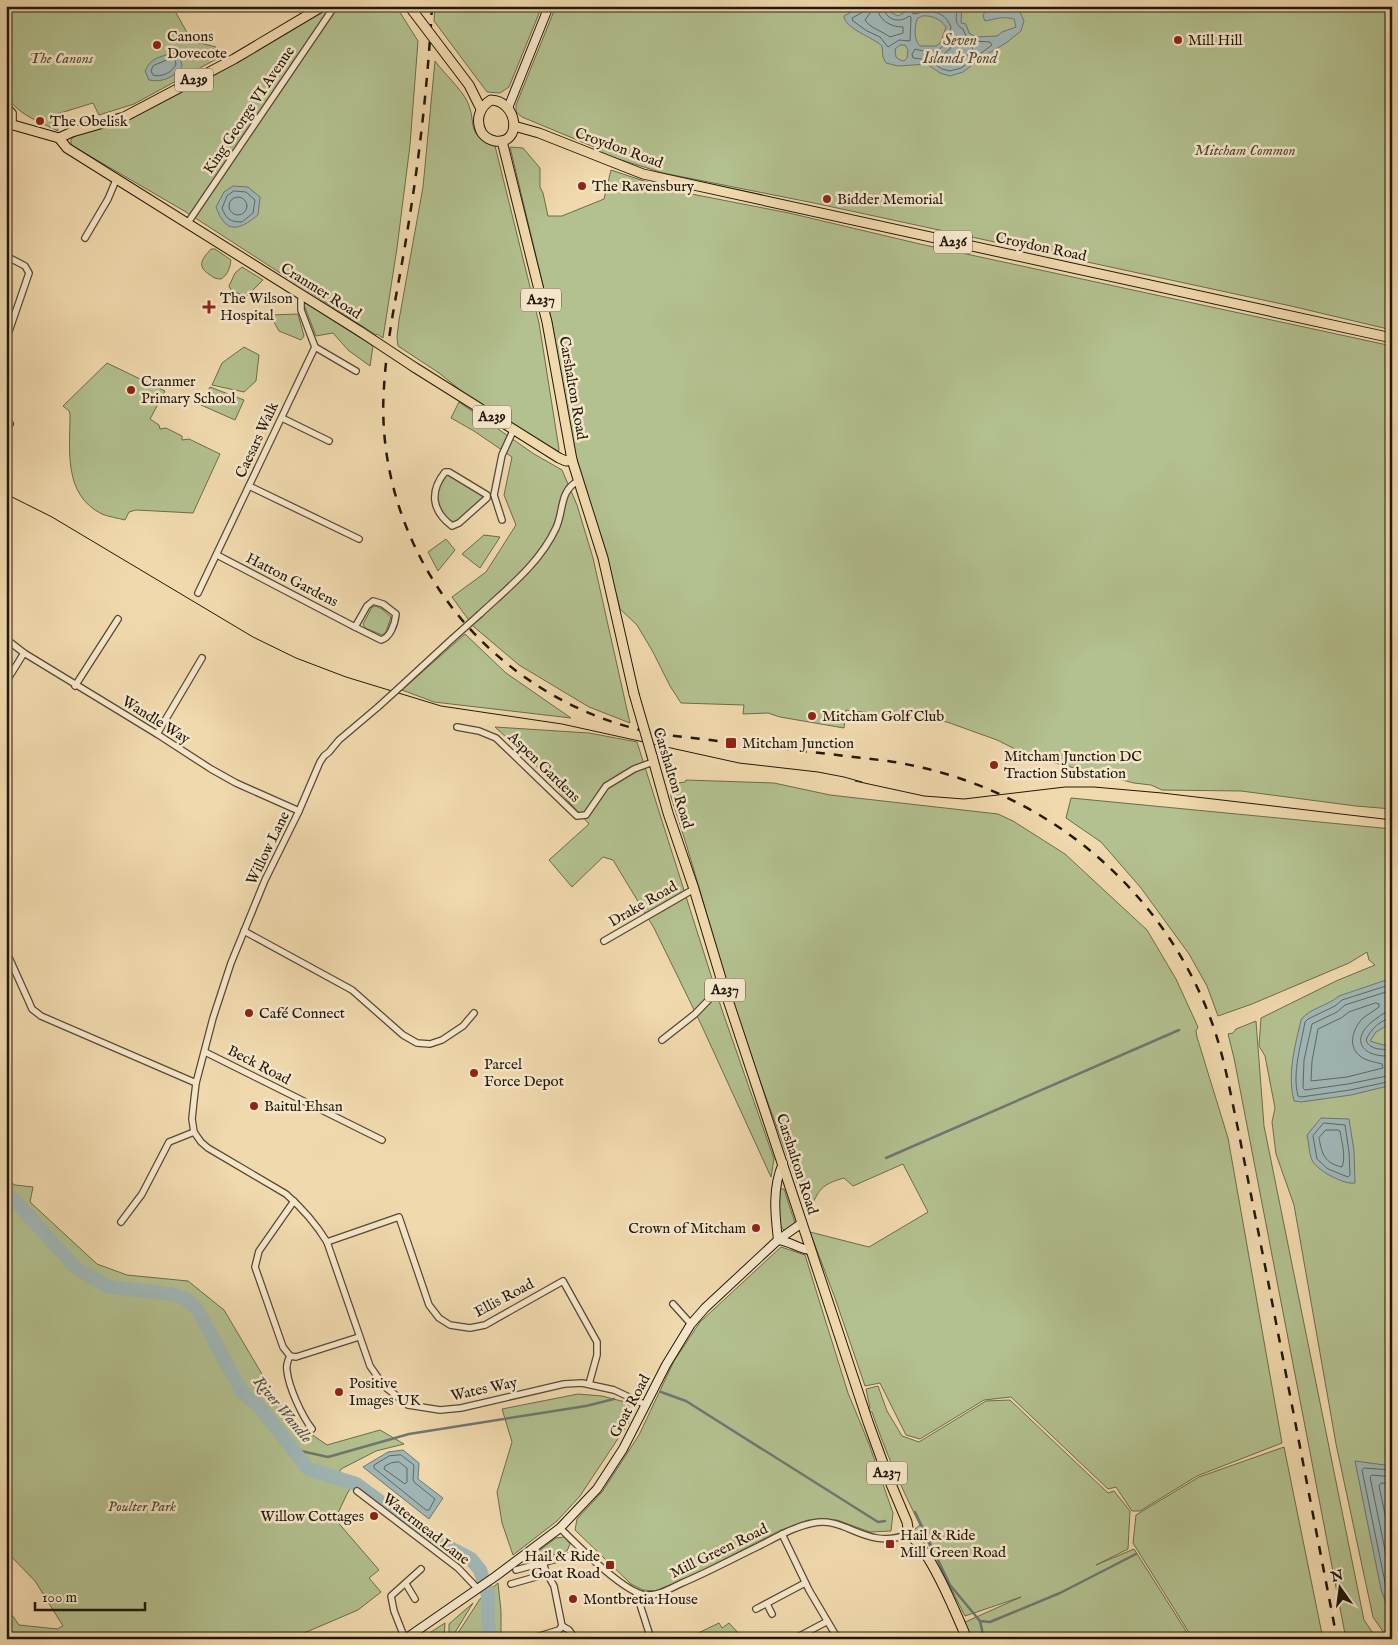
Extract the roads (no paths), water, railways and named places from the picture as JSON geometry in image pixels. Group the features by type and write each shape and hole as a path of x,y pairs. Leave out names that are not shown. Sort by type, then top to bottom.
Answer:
{"main road":[{"name":"A239","path":"10,124 59,138 72,132 124,117 234,59 322,6"},
{"path":"409,6 469,85 481,109"},
{"path":"469,85 488,102"},
{"path":"496,100 508,108 514,126 512,134 502,141 492,140 482,133 478,121 481,109 488,102 496,100"},
{"name":"Croydon Road","path":"514,126 539,133 643,174 1392,338"},
{"name":"Cranmer Road","path":"59,138 67,148 116,180 301,294 513,431 559,458 566,461 572,460"},
{"name":"Carshalton Road","path":"502,141 547,322 572,460 603,558 634,694 668,813 811,1250 888,1477 907,1522 909,1534"},
{"name":"A237","path":"909,1534 920,1545 959,1619 967,1639"}],"street":[{"path":"508,108 549,6"},
{"name":"King George VI Avenue","path":"187,224 332,10"},
{"path":"6,105 12,113 10,124"},
{"path":"85,238 108,199 116,180"},
{"path":"6,256 25,266 29,273 6,340"},
{"path":"301,294 301,310 315,347 356,371"},
{"name":"Caesars Walk","path":"198,593 315,347"},
{"path":"282,418 328,441"},
{"path":"502,520 490,496 449,472 444,472 440,477 435,496 438,511 443,519 452,526 459,523 490,496 502,456 513,431"},
{"name":"Willow Lane","path":"196,1083 223,984 265,880 299,811 320,762 339,740 378,707 533,564 557,526 564,494 567,489 578,481"},
{"path":"249,486 360,539"},
{"name":"Hatton Gardens","path":"217,555 369,635 384,640 388,637 393,627 396,614 383,604 373,602 367,606 355,627"},
{"path":"75,686 118,619"},
{"name":"Wandle Way","path":"6,639 75,686 157,734 211,769 236,783 299,811"},
{"path":"6,682 24,653"},
{"path":"157,734 202,658"},
{"name":"Aspen Gardens","path":"456,727 479,731 496,738 577,816 586,816 606,786 634,768 653,759"},
{"name":"Drake Road","path":"604,941 694,889"},
{"path":"244,931 352,990 403,1035 417,1043 430,1044 442,1040 463,1026 474,1013"},
{"path":"6,951 32,1009 41,1016 196,1083 192,1114 194,1132 169,1142 142,1194 121,1222"},
{"path":"662,1040 694,1014 723,985"},
{"name":"Beck Road","path":"205,1052 382,1140"},
{"name":"Wates Way","path":"194,1132 200,1142 208,1148 276,1187 294,1201 317,1226 327,1242 359,1337 373,1372 384,1386 408,1405 440,1410 461,1408 564,1384 589,1384 614,1390 646,1405"},
{"path":"783,1163 778,1176 774,1214 778,1240 790,1242 804,1250 811,1250"},
{"path":"294,1201 259,1252 255,1267 283,1348 290,1356 296,1358 359,1337"},
{"name":"Ellis Road","path":"327,1242 399,1217 430,1305 436,1315 444,1322 464,1328 485,1325 563,1281 597,1342 597,1355 589,1384"},
{"name":"Goat Road","path":"405,1639 478,1589 560,1528 597,1488 623,1449 666,1365 691,1324 705,1308 778,1240 802,1223"},
{"path":"673,1304 691,1324"},
{"path":"290,1356 287,1371 304,1419 312,1429"},
{"name":"Watermead Lane","path":"357,1491 458,1568 478,1589"},
{"name":"Mill Green Road","path":"636,1592 646,1595 658,1594 798,1527 822,1522 881,1540 898,1538 909,1534"},
{"path":"560,1528 583,1552 636,1592 652,1639"},
{"path":"782,1534 805,1583 826,1622 838,1639"},
{"path":"516,1570 583,1552"},
{"path":"543,1562 546,1574 554,1586 562,1626 569,1630 575,1639"},
{"path":"405,1639 394,1611 391,1596 421,1569"},
{"path":"511,1584 546,1574"},
{"path":"756,1609 805,1583"},
{"path":"406,1584 415,1599"},
{"path":"767,1604 772,1614"},
{"path":"794,1639 826,1622"},
{"path":"530,1639 559,1630 562,1626"},
{"path":"6,1630 12,1639"}],"water":[{"name":"Seven Islands Pond","path":"863,6 888,7 890,12 898,16 905,12 908,6 962,6 961,23 966,24 969,33 976,37 997,36 1016,27 1014,19 1010,18 985,21 983,16 985,11 982,6 1008,6 1019,10 1024,21 1021,31 1006,43 984,56 963,72 950,76 940,73 927,64 898,66 886,63 883,57 882,46 854,29 845,20 844,16","holes":["922,16 936,18 946,27 941,42 936,46 920,46 918,43 915,36 917,19","900,45 905,45 908,50 907,58 904,61 896,57 895,49"]},
{"path":"173,53 180,57 182,66 179,70 163,80 149,80 145,71 150,63 160,57"},
{"path":"233,186 248,187 260,197 258,215 239,227 228,226 216,207 224,192"},
{"path":"1392,978 1392,1022 1376,1032 1370,1041 1383,1045 1392,1044 1392,1085 1351,1095 1301,1102 1294,1101 1291,1081 1294,1050 1301,1020 1304,1016 1339,996"},
{"path":"1321,1118 1349,1119 1354,1151 1355,1183 1345,1182 1332,1177 1313,1162 1307,1135"},
{"path":"403,1450 419,1463 418,1479 443,1498 429,1519 363,1467 388,1452"},
{"path":"1355,1461 1392,1466 1392,1612 1388,1609 1381,1589"}],"waterway":[{"path":"886,1158 1179,1030"},
{"name":"River Wandle","path":"6,1198 15,1201 76,1268 109,1287 172,1294 186,1299 197,1309 242,1392 259,1406 308,1469 356,1484 429,1537 471,1559 480,1570 488,1595 488,1622 491,1639"},
{"path":"661,1392 686,1401 878,1522 885,1521"},
{"path":"292,1449 328,1457 409,1434 586,1406 614,1399"},
{"path":"915,1512 950,1585 980,1621 990,1622 1060,1593 1136,1554"},
{"path":"980,1621 984,1639"}],"tram line":[{"path":"6,494 52,517 253,637 296,658 346,677 441,706 562,724 739,763 818,772 862,782"},
{"path":"855,781 924,796 964,799 1065,787 1094,787 1162,793 1392,820"}],"railway":[{"path":"432,6 420,145 391,327 384,387 387,460 395,495 407,530 423,563 442,594 464,623 490,649 508,665 568,704 612,722 659,734 888,761 942,773 993,791 1041,816 1085,846 1124,882 1159,924 1188,970 1211,1020 1220,1047 1238,1129 1337,1639"}],"place":[{"name":"Mill Hill","path":"1178,40"},
{"name":"Canons Dovecote","path":"157,45"},
{"name":"The Obelisk","path":"40,121"},
{"name":"The Ravensbury","path":"582,186"},
{"name":"Bidder Memorial","path":"827,199"},
{"name":"The Wilson Hospital","path":"209,307"},
{"name":"Cranmer Primary School","path":"131,390"},
{"name":"Mitcham Golf Club","path":"812,716"},
{"name":"Mitcham Junction","path":"731,743"},
{"name":"Mitcham Junction DC Traction Substation","path":"994,765"},
{"name":"Café Connect","path":"249,1013"},
{"name":"Parcel Force Depot","path":"474,1073"},
{"name":"Baitul Ehsan","path":"254,1106"},
{"name":"Crown of Mitcham","path":"756,1228"},
{"name":"Positive Images UK","path":"339,1392"},
{"name":"Willow Cottages","path":"374,1516"},
{"name":"Hail & Ride Mill Green Road","path":"890,1544"},
{"name":"Hail & Ride Goat Road","path":"610,1565"},
{"name":"Montbretia House","path":"573,1599"}],"park label":[{"name":"The Canons","path":"61,58"},
{"name":"Mitcham Common","path":"1245,150"},
{"name":"Poulter Park","path":"142,1506"}]}
